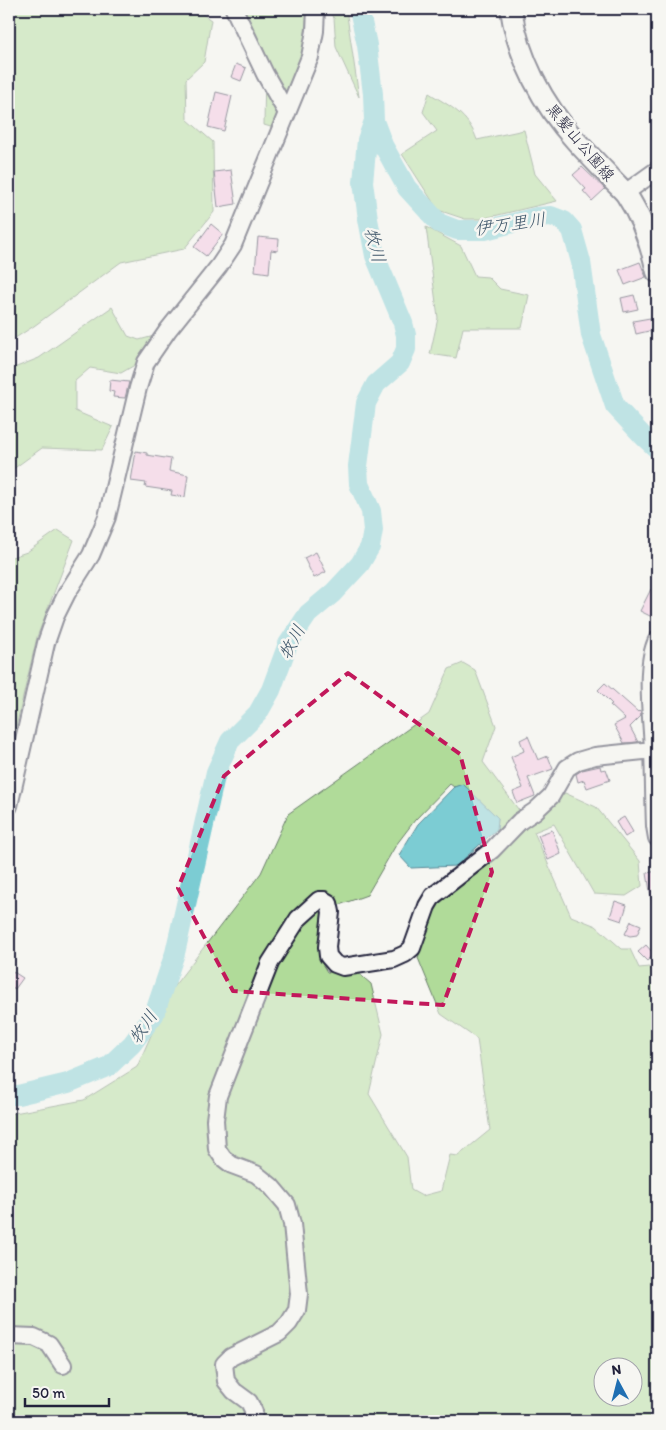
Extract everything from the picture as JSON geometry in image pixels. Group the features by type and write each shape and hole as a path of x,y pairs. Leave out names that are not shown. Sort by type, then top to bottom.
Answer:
{"main road":[{"name":"黒髪山公園線","path":"511,9 522,54 541,93 555,116 574,140 625,193 640,217 652,248 657,272"}],"street":[{"path":"234,9 265,74 287,114"},
{"path":"9,806 46,642 66,593 91,555 107,517 146,362 168,330 234,245 310,57 315,31 316,9"},
{"path":"625,193 657,170"},
{"path":"657,640 651,659 650,703 657,838"},
{"path":"250,1421 254,1412 249,1402 226,1381 224,1364 232,1357 279,1333 289,1323 297,1310 299,1294 292,1224 287,1205 271,1186 256,1174 232,1165 222,1158 217,1149 215,1120 218,1096 270,963 298,919 319,900 329,903 331,912 327,947 328,956 334,964 343,967 394,959 405,954 412,948 427,906 433,896 492,850 520,821 535,811 550,796 567,768 578,760 595,756 653,750"},
{"path":"9,1336 34,1337 49,1344 63,1365"}],"highlighted area":[{"path":"348,673 460,754 492,872 443,1005 233,991 178,888 224,776"}],"green space":[{"path":"9,9 195,9 211,20 204,62 186,79 187,119 213,142 214,212 184,249 121,262 34,326 9,342"},
{"path":"240,9 307,9 303,55 274,128 264,125 265,66"},
{"path":"326,9 346,9 359,97 336,47 334,18"},
{"path":"429,93 464,117 477,140 524,130 535,174 557,201 481,219 465,219 438,210 402,154 437,131 423,112"},
{"path":"426,227 461,246 475,276 488,277 500,289 529,295 522,328 463,328 456,358 430,354 438,318"},
{"path":"112,307 128,336 139,340 154,336 140,362 121,373 90,368 75,381 75,411 113,427 102,450 42,448 9,472 9,370 39,358"},
{"path":"58,530 74,540 37,637 9,757 9,558 27,552"},
{"path":"463,663 475,670 496,726 483,762 521,813 502,831 497,829 498,818 463,785 454,787 450,784 415,820 396,845 367,895 328,909 321,962 327,972 357,972 371,984 383,1034 369,1094 407,1157 411,1190 422,1196 441,1191 450,1155 458,1156 490,1130 477,1039 441,1014 418,958 433,908 530,815 565,793 596,807 640,861 642,886 626,896 594,894 554,824 534,832 571,916 596,926 622,949 630,949 639,968 649,967 657,975 657,1421 9,1421 9,1114 84,1100 137,1067 171,990 261,873 288,814 429,714 449,669"}],"water":[{"path":"463,784 498,818 497,829 456,866 411,868 399,855 418,824 454,787"}],"building":[{"path":"236,64 246,68 241,81 231,77"},
{"path":"216,92 232,96 224,131 208,127"},
{"path":"582,167 605,189 592,201 583,191 586,189 573,175"},
{"path":"231,170 236,204 218,207 214,172"},
{"path":"211,224 223,234 206,256 194,247"},
{"path":"258,237 279,239 278,251 271,250 269,273 255,271"},
{"path":"640,262 646,277 625,285 619,270"},
{"path":"634,295 638,309 624,312 621,298"},
{"path":"650,318 653,330 636,334 633,321"},
{"path":"110,380 129,382 125,398 113,397 114,392 109,391"},
{"path":"136,451 171,459 169,471 188,475 185,497 171,495 172,491 145,487 146,483 131,481"},
{"path":"316,552 326,572 314,578 304,558"},
{"path":"651,589 657,592 657,612 654,618 640,611"},
{"path":"605,683 638,712 640,710 641,716 630,727 638,742 624,743 614,725 625,719 598,690"},
{"path":"528,736 538,760 548,756 553,769 528,778 535,796 517,803 513,792 523,788 511,757 524,751 520,740"},
{"path":"600,766 601,770 606,769 610,780 587,788 584,780 578,782 576,774 582,770"},
{"path":"624,817 633,832 625,837 616,822"},
{"path":"552,830 561,854 548,860 538,835"},
{"path":"657,871 657,904 652,904 647,873"},
{"path":"615,901 627,905 622,921 610,917"},
{"path":"631,921 641,925 637,935 630,936 625,934"},
{"path":"646,945 654,954 647,961 638,952"},
{"path":"9,969 23,978 15,989 9,985"}],"waterway":[{"name":"伊万里川","path":"359,9 367,45 374,121 383,145 407,188 439,223 457,230 485,230 537,217 551,216 564,221 572,230 581,262 591,335 615,406 657,449"},
{"name":"牧川","path":"9,1095 18,1095 68,1083 109,1066 132,1044 154,1015 175,953 216,772 230,741 258,713 271,690 288,644 308,614 333,593 360,564 370,547 373,530 371,511 359,484 358,466 366,403 376,384 400,363 406,349 406,335 403,323 375,256 368,219 363,182 367,140 374,121"}]}
